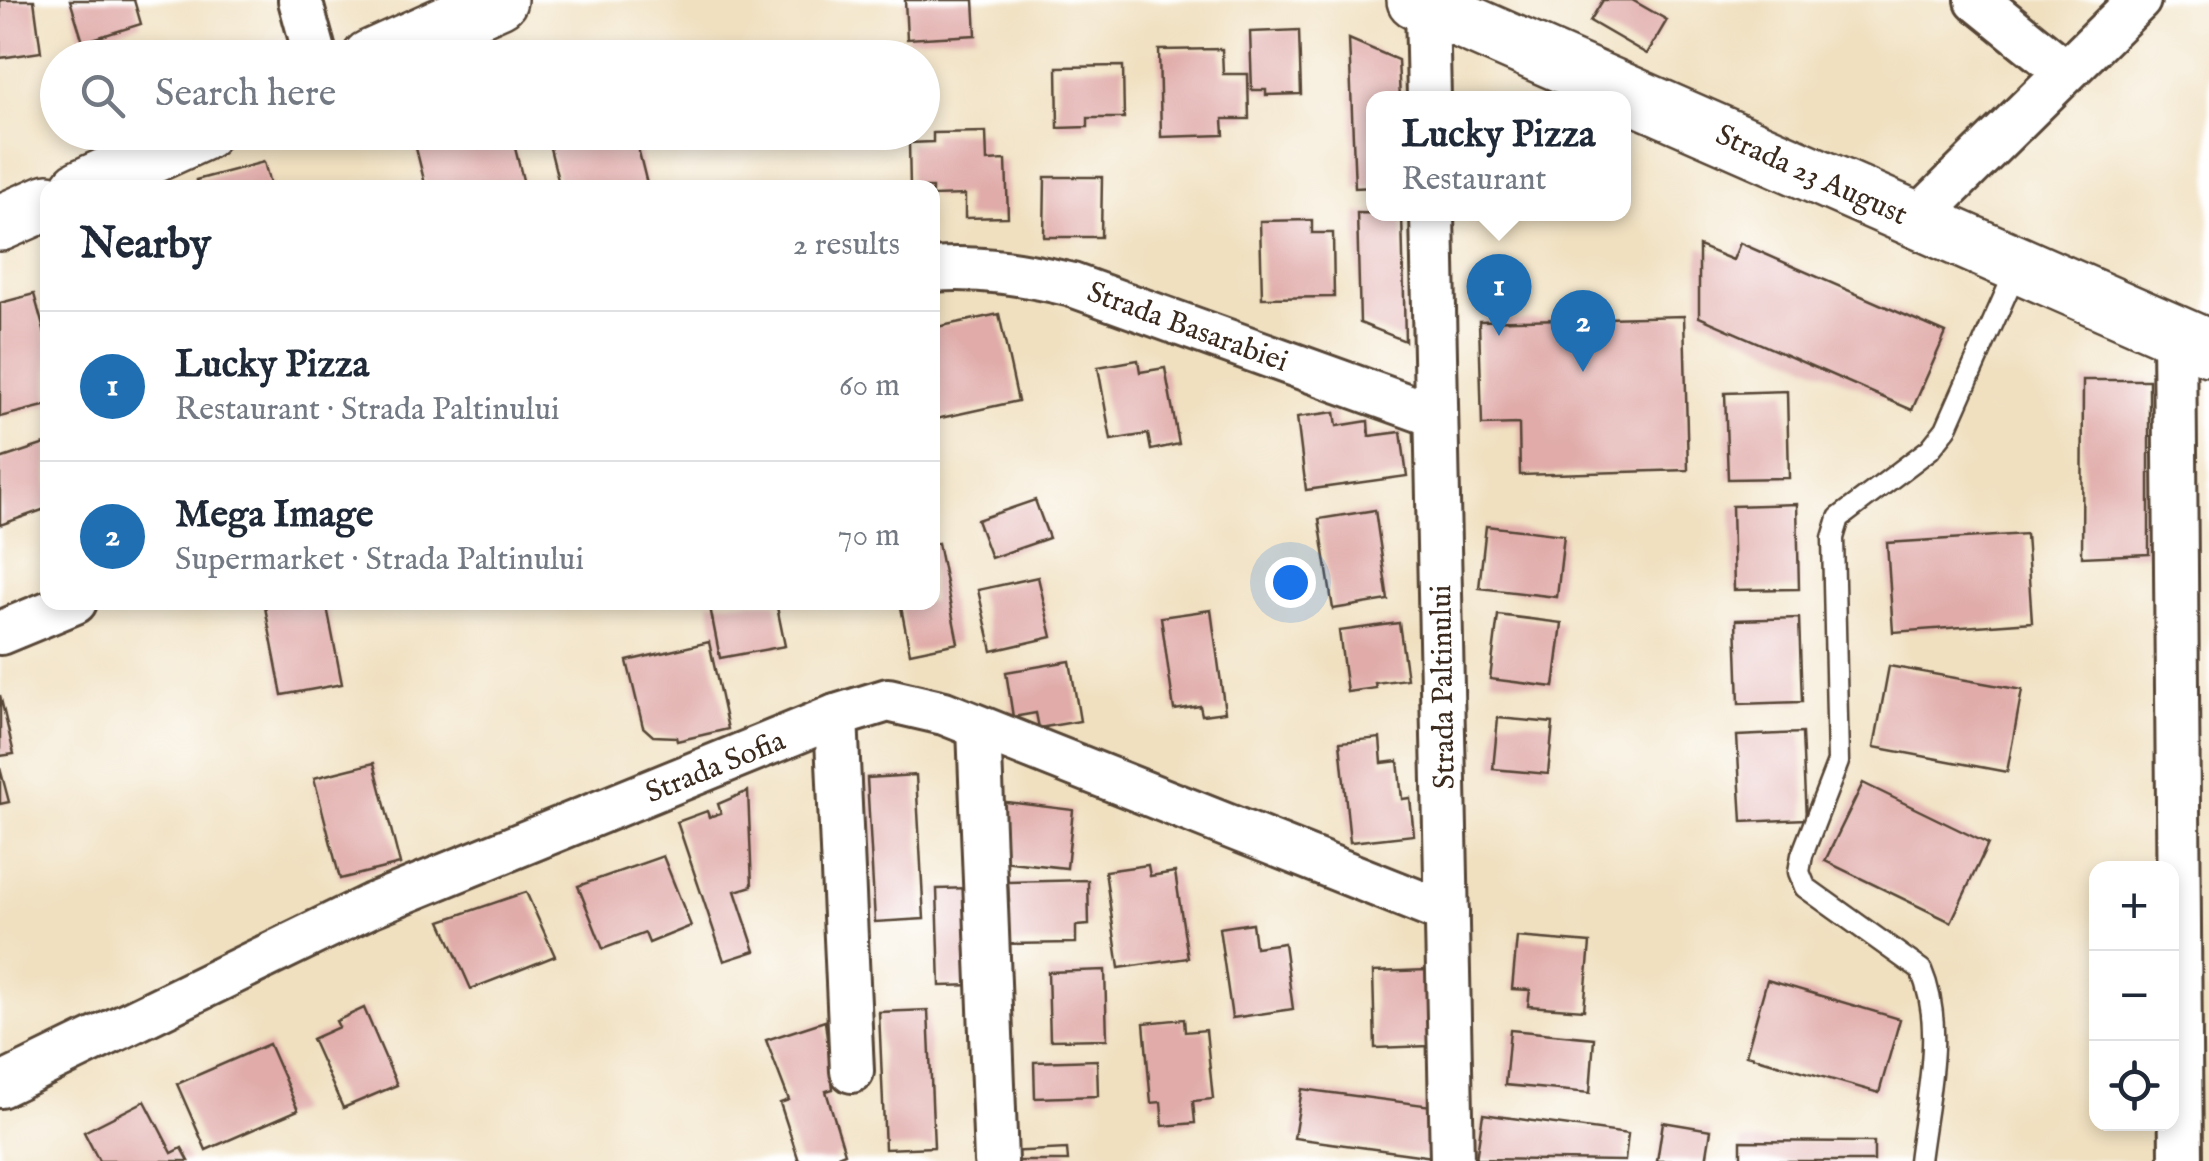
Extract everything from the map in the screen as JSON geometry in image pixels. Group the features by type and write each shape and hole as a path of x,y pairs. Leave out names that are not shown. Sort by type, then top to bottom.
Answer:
{"main road":[{"path":"410,40 498,0"},
{"name":"Strada 23 August","path":"1422,2 1624,91"},
{"name":"Strada 23 August","path":"1631,94 2192,340"},
{"path":"98,180 163,150"},
{"path":"0,224 40,206"}],"street":[{"path":"300,0 311,40"},
{"path":"1977,0 2065,71"},
{"path":"1916,220 2139,0"},
{"path":"1422,2 1429,91"},
{"name":"Strada Paltinului","path":"1432,221 1452,1161"},
{"name":"Strada Basarabiei","path":"940,269 1029,274 1072,285 1436,416"},
{"path":"2181,1161 2192,340"},
{"path":"0,633 56,610"},
{"name":"Strada Sofia","path":"0,1086 372,906 836,716 888,700 944,713 1447,913"},
{"path":"836,716 852,1071"},
{"path":"979,728 996,1161"}],"lane":[{"path":"1919,1161 1933,1034 1934,1010 1929,990 1920,970 1804,887 1799,872 1838,762 1833,538 1840,518 1930,449 1946,429 2020,264"}],"building":[{"path":"0,0 34,0 40,52 0,58"},
{"path":"70,0 134,0 141,24 82,40"},
{"path":"905,0 974,0 976,35 907,39"},
{"path":"1603,0 1632,0 1667,20 1647,54 1590,21"},
{"path":"1299,30 1301,94 1266,95 1266,90 1252,90 1250,32"},
{"path":"1349,39 1398,60 1400,91 1366,91 1366,187 1355,188"},
{"path":"1222,49 1223,74 1248,74 1249,119 1223,119 1224,135 1161,137 1159,50"},
{"path":"1123,66 1124,118 1088,118 1088,127 1058,128 1057,67"},
{"path":"986,132 987,161 1006,160 1008,217 965,218 965,195 940,196 940,180 910,180 909,150 940,150 940,133"},
{"path":"416,150 516,150 523,180 424,180"},
{"path":"550,150 638,150 646,180 558,180"},
{"path":"264,162 269,180 196,180"},
{"path":"1045,177 1102,177 1101,237 1044,237"},
{"path":"1357,213 1366,213 1366,221 1402,221 1405,341 1360,323"},
{"path":"1312,220 1312,233 1333,233 1334,297 1262,298 1260,221"},
{"path":"1740,243 1946,333 1912,410 1699,317 1699,246 1733,260"},
{"path":"34,294 40,316 40,407 0,417 0,303"},
{"path":"999,314 1018,401 940,418 940,326"},
{"path":"1684,316 1688,470 1520,475 1519,424 1482,425 1479,321"},
{"path":"1138,360 1140,372 1165,368 1179,444 1151,450 1148,434 1111,440 1098,367"},
{"path":"2083,380 2149,380 2149,554 2082,557"},
{"path":"1787,391 1789,478 1728,479 1725,393"},
{"path":"1335,412 1337,426 1368,421 1369,436 1401,432 1407,476 1306,490 1297,417"},
{"path":"40,446 40,511 0,525 0,459"},
{"path":"1035,500 1049,538 991,558 977,520"},
{"path":"1797,504 1799,589 1734,590 1732,506"},
{"path":"1375,510 1388,600 1333,609 1319,519"},
{"path":"1486,526 1564,535 1557,597 1479,588"},
{"path":"2026,534 2032,622 1893,632 1887,543"},
{"path":"940,553 958,643 910,653 902,610 940,610"},
{"path":"1038,577 1052,637 992,651 978,590"},
{"path":"266,610 328,610 342,684 282,695"},
{"path":"711,610 778,610 785,646 720,658"},
{"path":"1211,610 1225,712 1202,715 1200,706 1174,710 1161,617"},
{"path":"1498,615 1562,623 1554,687 1490,679"},
{"path":"1799,618 1802,702 1739,704 1736,620"},
{"path":"1399,623 1407,679 1347,692 1339,631"},
{"path":"709,642 728,729 677,741 676,737 653,736 643,727 627,661"},
{"path":"1070,661 1080,721 1039,728 1036,713 1013,717 1006,672"},
{"path":"1889,666 2022,690 2007,772 1874,747"},
{"path":"0,695 14,754 0,756"},
{"path":"1498,718 1553,723 1548,774 1493,769"},
{"path":"1802,733 1806,819 1742,822 1737,736"},
{"path":"1380,738 1382,763 1398,761 1402,799 1410,798 1414,835 1350,842 1340,742"},
{"path":"374,763 400,864 340,879 314,778"},
{"path":"0,768 9,802 0,804"},
{"path":"916,775 924,919 875,922 867,778"},
{"path":"1863,783 1988,844 1951,922 1825,861"},
{"path":"748,791 752,886 735,891 755,951 724,961 677,822 707,811 709,817 721,813 718,804"},
{"path":"998,801 1073,810 1067,868 992,860"},
{"path":"663,856 691,926 649,943 645,933 603,949 578,886"},
{"path":"1148,865 1150,876 1175,872 1188,958 1119,968 1105,871"},
{"path":"1088,880 1089,925 1076,926 1076,943 999,944 998,901 1009,901 1008,882"},
{"path":"973,888 977,985 940,986 937,889"},
{"path":"526,892 555,956 471,989 441,921"},
{"path":"1252,923 1255,947 1284,943 1293,1009 1232,1018 1219,928"},
{"path":"1517,937 1590,943 1584,1010 1528,1006 1530,990 1512,989"},
{"path":"1105,970 1107,1039 1050,1040 1048,972"},
{"path":"1428,970 1430,1046 1375,1048 1373,972"},
{"path":"1767,980 1900,1019 1879,1093 1746,1055"},
{"path":"364,1008 397,1085 343,1108 312,1039 339,1027 336,1021"},
{"path":"928,1010 934,1147 885,1149 879,1012"},
{"path":"1184,1019 1185,1032 1206,1030 1213,1099 1193,1101 1195,1123 1163,1126 1161,1102 1151,1103 1144,1023"},
{"path":"825,1021 833,1089 826,1091 845,1153 835,1157 835,1161 799,1161 780,1103 789,1100 766,1040"},
{"path":"1510,1030 1594,1038 1590,1093 1505,1085"},
{"path":"269,1044 298,1110 206,1150 177,1084"},
{"path":"1097,1060 1098,1096 1035,1098 1034,1062"},
{"path":"1302,1089 1432,1106 1433,1157 1294,1138"},
{"path":"145,1101 172,1153 182,1148 189,1161 99,1161 84,1132"},
{"path":"1483,1114 1628,1134 1625,1161 1476,1159"},
{"path":"1663,1122 1711,1130 1706,1161 1657,1161"},
{"path":"1741,1141 1874,1142 1874,1161 1741,1161"},
{"path":"1067,1149 1068,1161 1005,1161 1004,1152"}],"place":[{"name":"Lucky Pizza","path":"1499,336"},
{"name":"Mega Image","path":"1583,372"}]}
